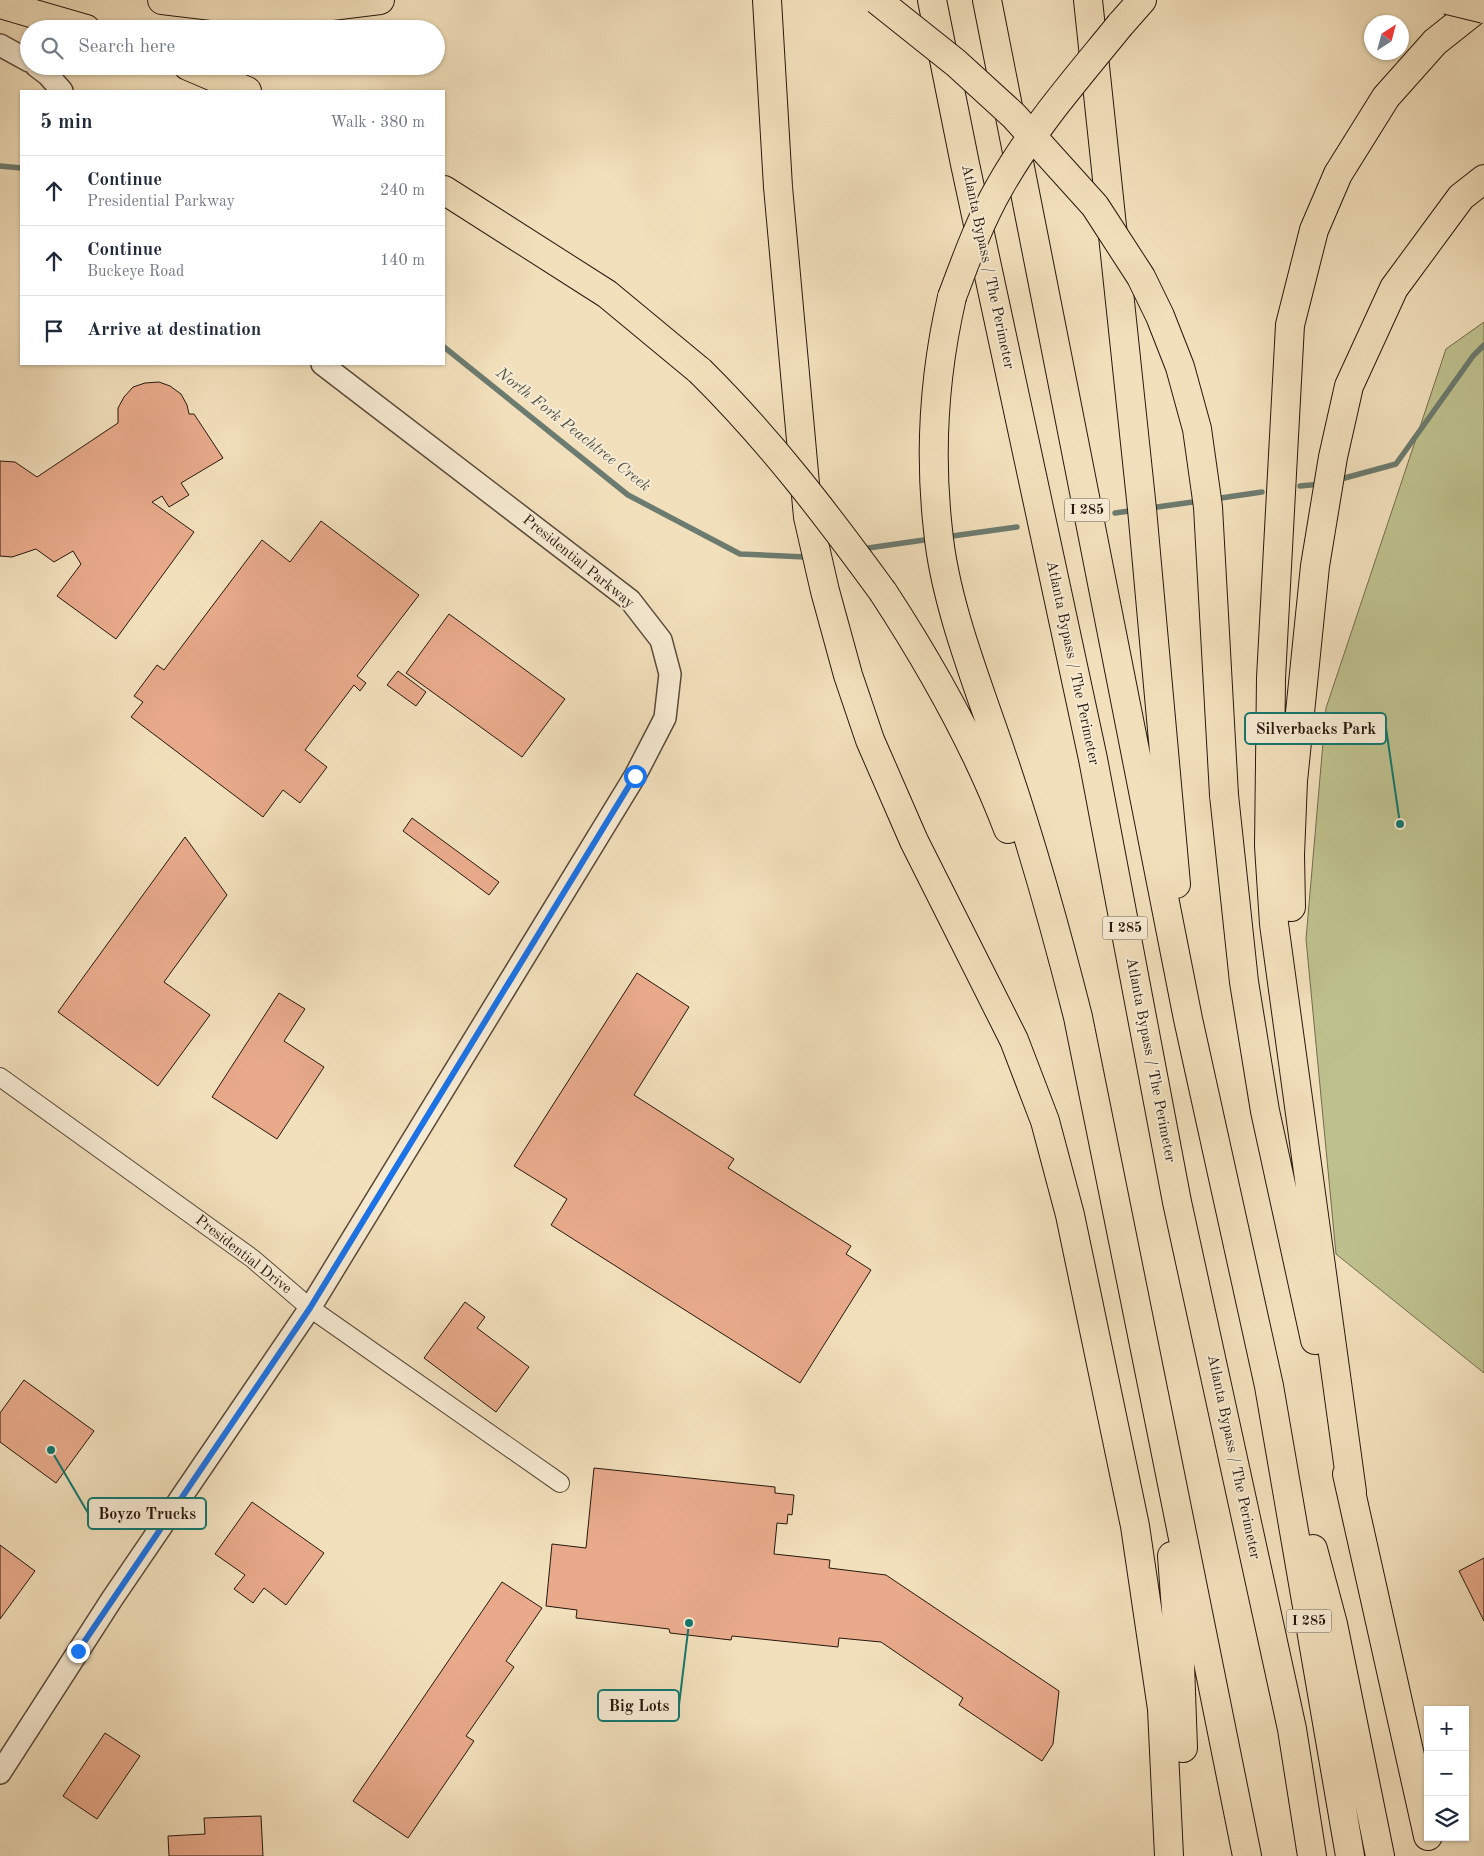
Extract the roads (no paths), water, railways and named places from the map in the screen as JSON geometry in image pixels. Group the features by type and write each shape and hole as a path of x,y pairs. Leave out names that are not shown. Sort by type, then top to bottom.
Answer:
{"highway":[{"path":"162,0 221,6 307,9 380,0"},
{"path":"767,0 779,206 808,517 825,592 848,675 870,740 914,841 1014,1040 1045,1121 1070,1215 1135,1526 1162,1708 1169,1856"},
{"path":"877,0 956,63 1014,116 1089,199 1141,277 1160,316 1180,367 1197,429 1208,507 1224,794 1244,982 1265,1111 1303,1288 1352,1492 1369,1578 1424,1819"},
{"path":"924,0 965,164"},
{"name":"Atlanta Bypass / The Perimeter","path":"932,0 965,164 1093,759 1177,1202 1292,1729 1312,1856"},
{"name":"I 285","path":"987,0 1188,1019 1268,1386 1350,1856"},
{"path":"1088,0 1143,515 1188,1019"},
{"path":"1140,0 1025,147 999,188 972,241 952,297 944,332 934,405 933,464 939,541 950,597 1027,830 1055,925 1078,1017 1247,1856"},
{"path":"1447,0 1484,9"},
{"path":"1352,1492 1274,924 1269,846 1271,678 1290,326 1314,230 1338,174 1386,97 1435,42 1484,3"},
{"path":"0,4 55,20"},
{"path":"209,75 245,90"},
{"path":"1294,1061 1290,855 1293,781 1315,566 1333,457 1349,386 1394,288 1461,197 1484,179"},
{"path":"445,191 608,294 700,371 745,416 817,502 883,592 911,634 954,708 997,800 1078,1017"},
{"path":"1268,1386 1333,1624 1380,1856"},
{"path":"1163,1445 1180,1664 1186,1819 1182,1856"},
{"path":"1429,1841 1432,1856"}],"street":[{"path":"0,45 20,56"},
{"path":"48,75 61,90"},
{"name":"Presidential Parkway","path":"0,1773 112,1598 310,1308 635,776 665,718 670,674 661,640 630,600 323,365"},
{"name":"Presidential Drive","path":"0,1077 253,1260 310,1308 560,1483"}],"waterway":[{"name":"North Fork Peachtree Creek","path":"0,166 20,168"},
{"name":"North Fork Peachtree Creek","path":"1341,479 1396,464 1473,356 1484,345"},
{"name":"North Fork Peachtree Creek","path":"445,348 628,495 740,554 805,557"},
{"name":"North Fork Peachtree Creek","path":"1300,486 1321,484"},
{"name":"North Fork Peachtree Creek","path":"1214,499 1262,492"},
{"name":"North Fork Peachtree Creek","path":"1150,508 1200,501"},
{"name":"North Fork Peachtree Creek","path":"1115,513 1136,510"},
{"name":"North Fork Peachtree Creek","path":"945,537 1017,527"},
{"name":"North Fork Peachtree Creek","path":"861,549 931,539"}],"place":[{"name":"Silverbacks Park","path":"1400,824"},
{"name":"Boyzo Trucks","path":"51,1450"},
{"name":"Big Lots","path":"689,1623"}]}
